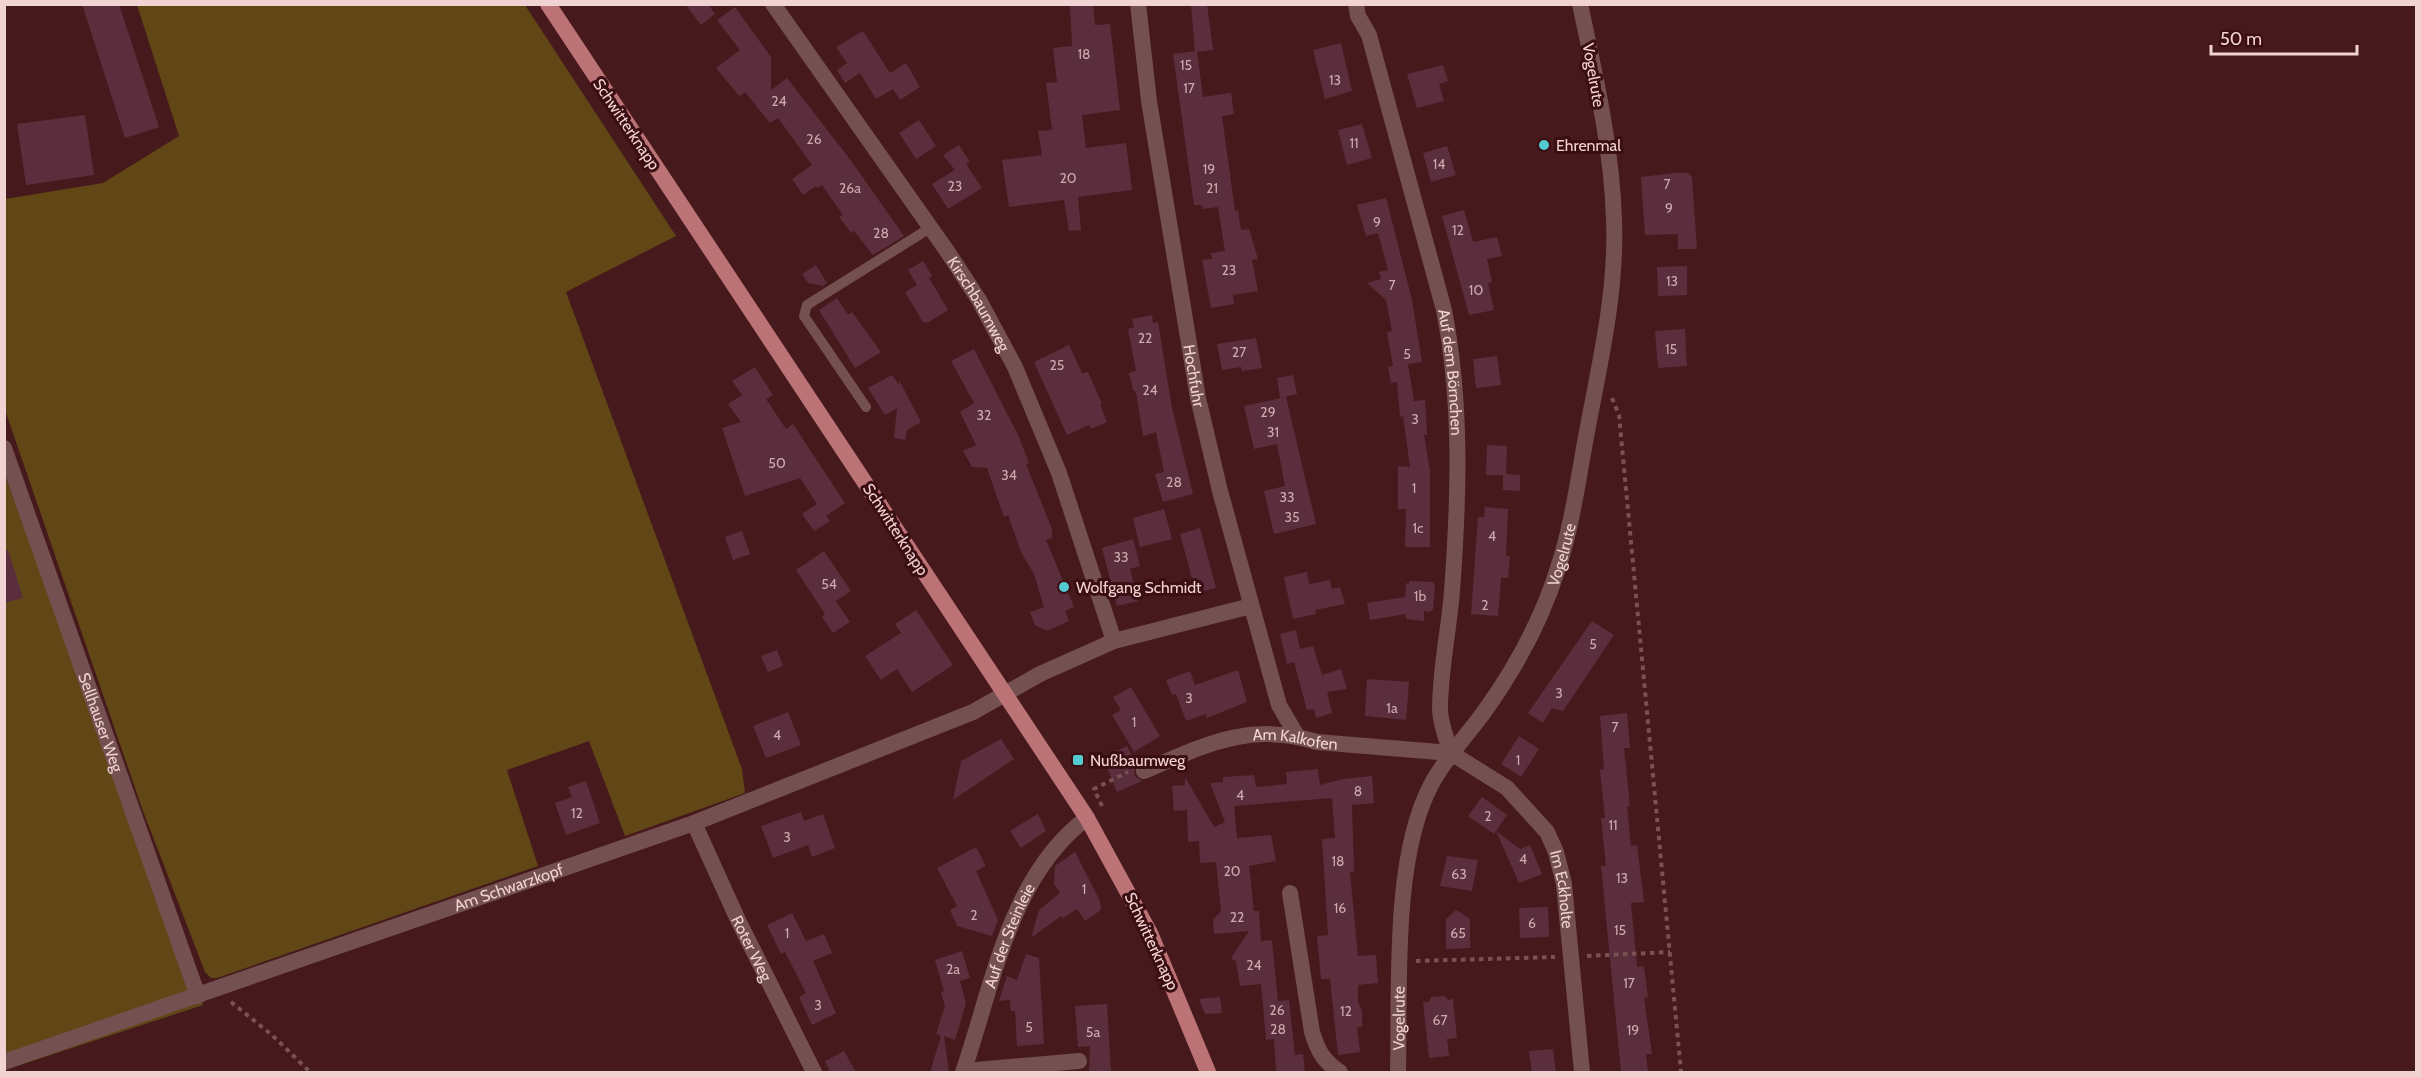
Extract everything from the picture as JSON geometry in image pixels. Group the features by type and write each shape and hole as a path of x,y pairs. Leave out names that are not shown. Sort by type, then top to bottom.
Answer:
{"main road":[{"name":"Schwitterknapp","path":"548,4 1087,818 1150,933 1208,1072"}],"street":[{"name":"Kirschbaumweg","path":"773,4 979,300 1015,367 1059,472 1114,641"},
{"name":"Hochfuhr","path":"1138,4 1149,101 1198,398 1251,606 1279,705 1297,736"},
{"name":"Auf dem Börnchen","path":"1356,4 1358,16 1369,35 1444,309 1452,349 1456,390 1457,495 1452,591 1440,711 1451,753"},
{"name":"Vogelrute","path":"1398,1072 1405,881 1410,847 1430,787 1451,753 1483,713 1514,666 1558,569 1568,531 1600,363 1614,255 1614,211 1604,135 1580,4"},
{"name":"Sellhauser Weg","path":"4,448 198,996"},
{"path":"1005,696 1040,674 1114,641 1251,606"},
{"name":"Am Schwarzkopf","path":"4,1062 694,823 973,712 1005,696"},
{"name":"Am Kalkofen","path":"1144,771 1214,741 1254,734 1297,736 1317,742 1451,753"},
{"name":"Im Eckholte","path":"1451,753 1507,788 1547,832 1556,852 1564,884 1582,1072"},
{"name":"Auf der Steinleie","path":"1078,1061 964,1072 997,964 1030,885 1045,859 1061,840 1087,818"},
{"name":"Roter Weg","path":"694,823 738,920 814,1072"},
{"path":"1290,893 1312,1032 1318,1052 1326,1063 1340,1072"}],"lane":[{"path":"866,407 804,316 807,306 930,228"}],"path":[{"path":"1611,394 1619,416 1681,1072"},
{"path":"1087,818 1102,806 1094,789 1140,767 1144,771"},
{"path":"1401,962 1670,952"},
{"path":"216,990 272,1035 310,1072"}],"shaded area":[{"path":"137,5 525,5 676,236 566,292 742,769 745,793 625,836 589,741 507,770 538,866 217,978 211,978 205,972 143,811 5,410 5,199 103,183 179,136"},
{"path":"4,473 203,1005 5,1070"}],"building":[{"path":"82,4 119,4 159,127 125,138"},
{"path":"685,4 708,4 715,14 701,25"},
{"path":"1070,4 1093,4 1095,25 1110,24 1120,110 1082,115 1086,148 1126,143 1132,190 1078,197 1081,230 1069,231 1064,200 1009,207 1002,160 1042,155 1038,131 1052,130 1046,83 1057,82 1053,48 1072,46"},
{"path":"1191,4 1207,4 1213,50 1195,52"},
{"path":"735,7 771,57 771,90 787,78 852,162 904,236 873,255 854,231 851,233 839,217 843,215 822,185 817,188 816,186 803,195 792,179 812,165 778,118 770,123 745,92 739,96 716,68 740,50 717,20"},
{"path":"863,31 890,73 906,63 920,87 900,100 893,89 876,99 860,73 845,83 837,70 847,63 836,47"},
{"path":"1341,43 1352,91 1325,99 1313,50"},
{"path":"1197,51 1203,97 1231,93 1234,114 1222,116 1235,211 1238,210 1241,230 1249,229 1258,259 1252,260 1258,291 1233,295 1234,304 1211,308 1202,260 1212,259 1211,253 1225,251 1218,207 1203,209 1201,205 1194,205 1173,54"},
{"path":"1443,65 1448,81 1439,84 1444,101 1417,108 1407,74"},
{"path":"85,115 94,175 26,185 17,124"},
{"path":"919,120 936,146 916,159 899,133"},
{"path":"1362,124 1372,158 1347,165 1338,130"},
{"path":"959,145 970,162 966,164 982,188 948,209 932,184 955,170 943,155"},
{"path":"1447,146 1456,175 1431,182 1423,153"},
{"path":"1688,173 1692,177 1697,249 1678,249 1678,234 1645,235 1641,177"},
{"path":"1386,198 1412,300 1422,362 1408,364 1414,401 1425,400 1427,435 1424,435 1430,471 1430,547 1405,547 1406,509 1398,509 1398,466 1410,467 1403,416 1400,417 1397,382 1391,383 1388,367 1393,366 1387,332 1392,331 1386,300 1367,283 1381,279 1379,272 1388,270 1378,233 1366,236 1357,205"},
{"path":"1464,210 1473,242 1497,237 1502,256 1487,259 1492,282 1488,283 1494,310 1469,315 1442,216"},
{"path":"923,261 932,276 929,278 948,310 929,322 923,322 905,292 917,285 908,270"},
{"path":"816,265 827,283 823,286 808,283 802,274"},
{"path":"1687,266 1687,295 1658,296 1657,267"},
{"path":"837,298 848,315 852,312 881,352 855,368 819,310"},
{"path":"1152,315 1153,323 1158,322 1172,408 1193,494 1163,502 1155,474 1164,472 1156,432 1143,436 1136,392 1133,390 1129,373 1136,371 1128,329 1134,327 1132,319"},
{"path":"1685,329 1687,366 1658,368 1655,331"},
{"path":"1256,338 1262,368 1242,371 1241,367 1222,370 1217,344"},
{"path":"1069,345 1082,373 1088,372 1107,422 1091,429 1089,425 1067,435 1034,362"},
{"path":"974,349 1019,437 1029,463 1026,464 1052,529 1052,538 1046,540 1074,607 1065,611 1069,621 1047,631 1035,625 1030,612 1044,607 1034,574 1021,552 1008,515 1004,517 987,468 972,467 963,451 976,445 960,412 974,403 951,361"},
{"path":"1497,356 1501,385 1476,388 1473,359"},
{"path":"755,367 773,395 766,399 786,429 793,424 845,503 826,516 830,521 814,531 802,514 817,504 800,478 745,496 722,428 741,422 728,404 742,395 732,381"},
{"path":"892,375 899,385 899,380 921,422 907,430 905,440 894,438 897,408 885,415 868,388"},
{"path":"1293,375 1297,394 1280,398 1277,378"},
{"path":"1286,397 1316,524 1274,534 1264,491 1285,486 1277,444 1254,449 1244,406"},
{"path":"1487,445 1507,446 1506,474 1520,475 1520,491 1503,490 1503,475 1486,475"},
{"path":"1485,507 1508,509 1506,556 1510,556 1508,578 1501,578 1498,616 1471,614 1478,517 1484,517"},
{"path":"1164,509 1172,539 1140,547 1133,518"},
{"path":"1200,528 1216,588 1196,593 1180,534"},
{"path":"742,531 750,554 733,560 725,537"},
{"path":"1133,539 1140,566 1130,569 1138,601 1117,606 1102,548"},
{"path":"4,550 8,550 23,598 4,603"},
{"path":"824,551 851,591 836,601 850,622 833,633 822,617 825,614 796,570"},
{"path":"1307,572 1309,584 1330,580 1332,589 1340,587 1345,604 1315,610 1316,614 1293,619 1284,577"},
{"path":"1409,581 1433,582 1435,585 1433,609 1430,612 1424,611 1424,621 1406,619 1406,614 1370,620 1367,603 1405,597 1406,583 1409,584"},
{"path":"916,610 953,665 912,692 897,669 881,680 865,656 901,633 895,624"},
{"path":"1592,621 1614,635 1563,711 1552,708 1543,723 1528,713"},
{"path":"1296,630 1300,649 1313,646 1322,675 1341,669 1347,689 1327,692 1332,713 1316,718 1314,709 1307,710 1294,662 1287,664 1280,634"},
{"path":"777,650 783,666 768,672 761,656"},
{"path":"1238,670 1247,702 1207,718 1206,714 1186,721 1176,694 1172,695 1166,680 1190,671 1195,685"},
{"path":"1367,679 1409,682 1406,720 1365,716"},
{"path":"1131,687 1160,736 1134,752 1112,715 1121,710 1113,697"},
{"path":"788,712 801,745 766,758 753,726"},
{"path":"1627,713 1630,748 1624,748 1630,806 1627,806 1631,846 1637,845 1644,902 1631,903 1637,967 1644,966 1648,997 1644,998 1652,1054 1646,1054 1648,1072 1621,1072 1601,866 1606,866 1601,818 1605,818 1600,770 1604,769 1600,716"},
{"path":"1519,736 1539,749 1521,777 1501,764"},
{"path":"1001,739 1014,759 953,800 961,761"},
{"path":"1127,746 1136,764 1134,775 1142,781 1117,792 1103,758"},
{"path":"1318,769 1320,785 1343,779 1372,776 1374,803 1352,805 1354,872 1350,872 1358,956 1376,955 1378,983 1358,985 1358,1002 1362,1011 1362,1027 1357,1027 1360,1052 1338,1055 1330,979 1321,979 1317,936 1328,935 1322,839 1335,838 1332,798 1234,806 1237,838 1271,835 1276,861 1249,866 1254,911 1259,911 1261,941 1272,940 1278,1001 1289,1000 1295,1055 1303,1054 1305,1072 1280,1072 1276,1071 1274,1039 1266,1040 1261,984 1240,986 1236,962 1231,958 1249,931 1214,934 1213,920 1221,911 1216,862 1200,863 1199,841 1188,842 1187,810 1174,811 1172,786 1185,785 1185,777 1214,827 1225,822 1210,783 1223,782 1223,777 1254,775 1256,787 1287,784 1286,772"},
{"path":"586,781 600,823 566,835 555,803 572,797 568,787"},
{"path":"1482,797 1507,815 1494,834 1468,816"},
{"path":"801,812 804,821 823,814 835,848 812,857 808,845 773,858 761,826"},
{"path":"1038,814 1046,831 1021,848 1010,831"},
{"path":"1496,831 1520,849 1530,845 1542,874 1519,883"},
{"path":"976,847 986,866 976,871 998,920 992,936 957,926 950,910 957,906 937,868"},
{"path":"1075,852 1100,901 1101,910 1085,921 1077,909 1063,918 1061,916 1031,938 1039,910 1060,893 1054,884 1055,866"},
{"path":"1447,856 1478,860 1472,891 1440,886"},
{"path":"1548,907 1549,937 1520,938 1519,908"},
{"path":"1456,910 1470,919 1470,948 1446,949 1446,919"},
{"path":"792,913 806,941 824,934 832,953 813,961 836,1013 812,1025 799,997 806,993 785,952 781,954 767,925"},
{"path":"962,951 970,978 960,981 966,1003 955,1040 944,1036 949,1072 930,1072 941,1036 936,1034 945,1006 941,992 944,991 935,960"},
{"path":"1026,954 1039,958 1044,1044 1017,1046 1015,1011 1011,1011 1010,1000 999,1001 1007,976 1017,980"},
{"path":"1445,996 1448,1000 1453,999 1457,1038 1447,1039 1449,1056 1429,1058 1423,1002 1429,1002 1431,997"},
{"path":"1220,997 1222,1013 1205,1014 1199,999"},
{"path":"1107,1004 1111,1072 1089,1072 1090,1046 1078,1047 1075,1006"},
{"path":"1553,1049 1556,1072 1532,1072 1529,1051"},
{"path":"844,1051 856,1072 830,1072 825,1061"}],"place":[{"name":"Ehrenmal","path":"1544,145"},
{"name":"Wolfgang Schmidt","path":"1064,587"},
{"name":"Nußbaumweg","path":"1078,760"}]}
